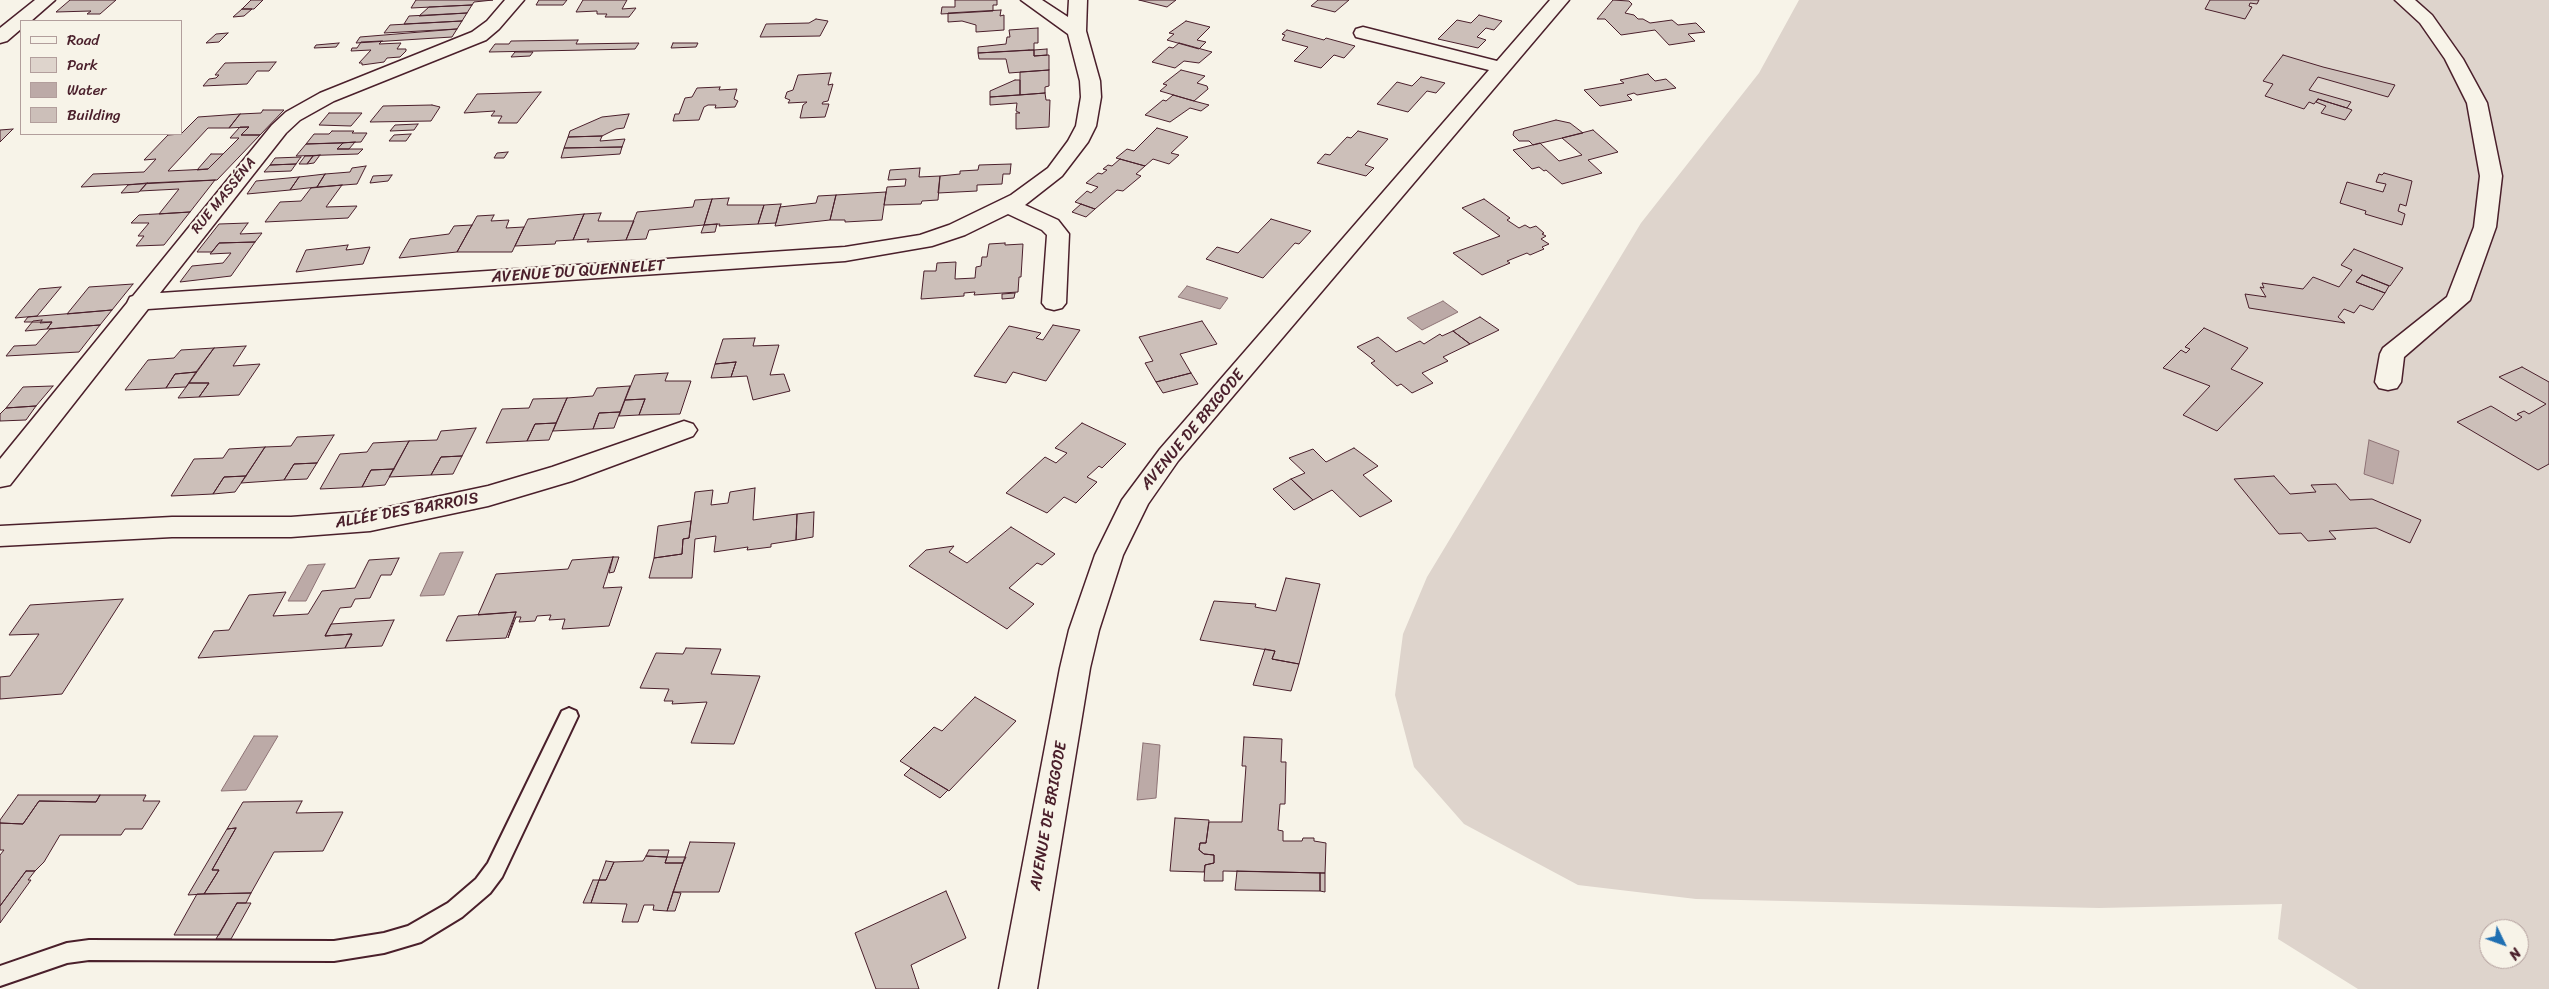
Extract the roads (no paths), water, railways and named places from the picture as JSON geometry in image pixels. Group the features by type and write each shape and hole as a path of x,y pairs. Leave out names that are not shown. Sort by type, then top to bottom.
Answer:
{"street":[{"path":"21,20 46,0"},
{"name":"RUE MASSÉNA","path":"0,478 138,302 278,129 293,116 327,97 463,44 493,25 515,0"},
{"path":"1030,0 1077,32"},
{"name":"AVENUE DU QUENNELET","path":"138,302 845,254 924,241 957,230 1010,206 1039,186 1055,172 1078,142 1086,126 1091,97 1090,81 1077,32 1078,0"},
{"name":"AVENUE DE BRIGODE","path":"1018,989 1075,668 1098,586 1123,525 1141,492 1170,455 1560,0"},
{"path":"2388,382 2392,354 2458,300 2485,227 2491,176 2477,103 2454,59 2426,19 2404,0"},
{"path":"0,37 20,21"},
{"path":"1364,33 1502,68"},
{"path":"1010,206 1050,225 1058,234 1054,303"},
{"name":"ALLÉE DES BARROIS","path":"0,536 172,527 291,527 370,521 488,496 562,474 684,430"}],"lane":[{"path":"0,976 67,953 89,950 334,951 384,943 412,935 435,924 462,905 483,886 495,870 569,716"}],"water":[{"path":"1187,286 1228,298 1220,309 1178,297"},
{"path":"1443,301 1458,312 1422,330 1407,318"},
{"path":"2369,440 2399,451 2393,484 2364,474"},
{"path":"463,552 444,595 420,596 440,553"},
{"path":"325,564 306,601 288,601 308,565"},
{"path":"254,736 278,736 246,790 221,791"},
{"path":"1143,743 1160,745 1156,798 1137,800"}]}
